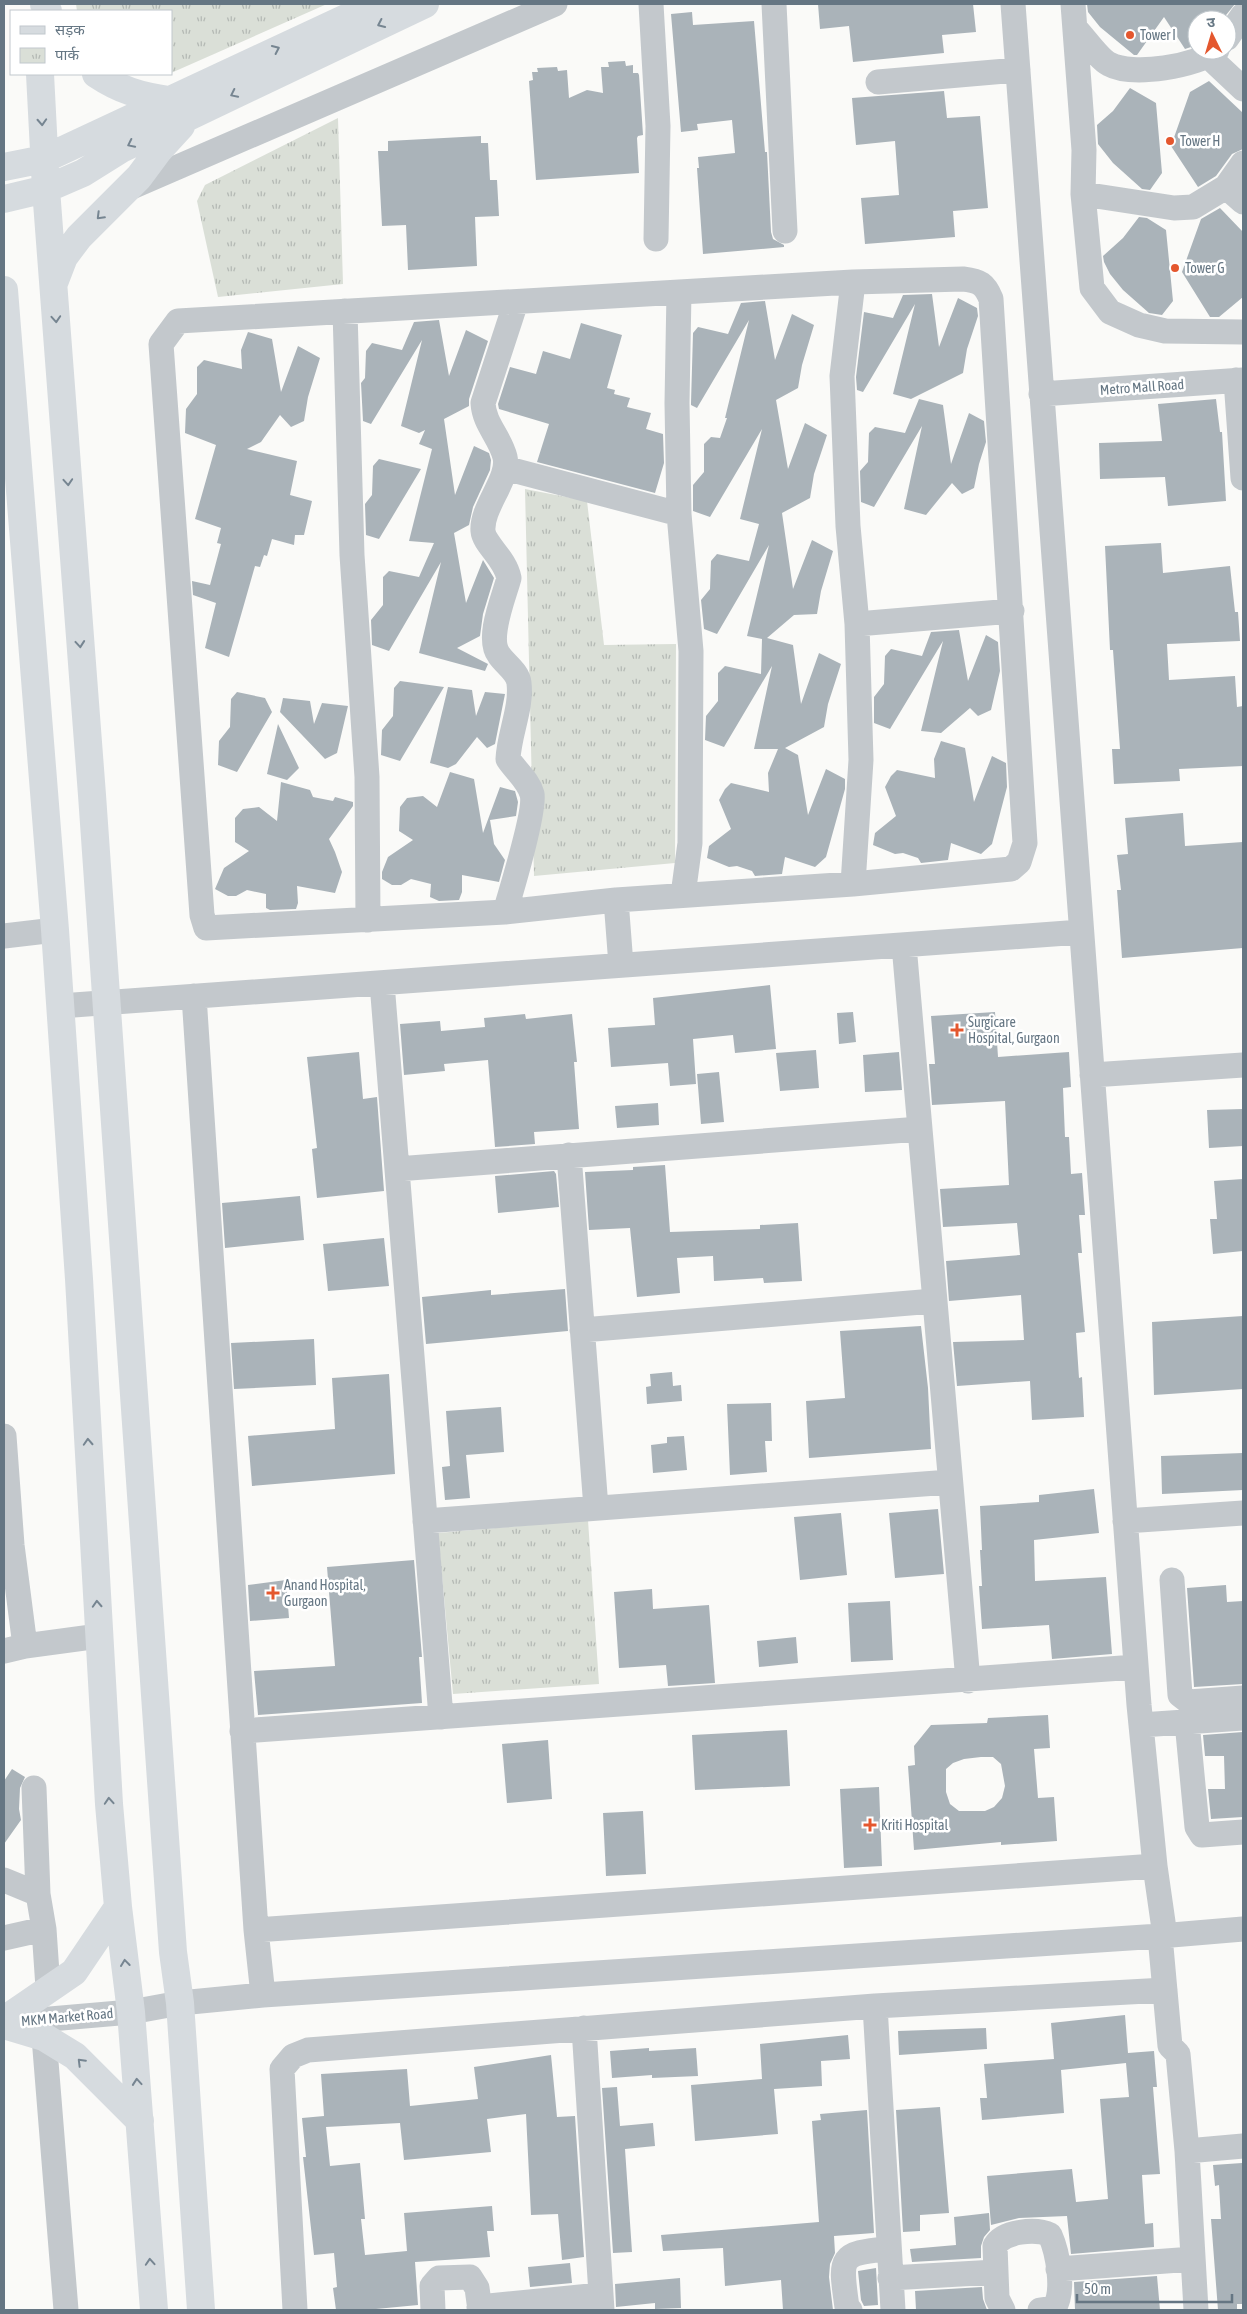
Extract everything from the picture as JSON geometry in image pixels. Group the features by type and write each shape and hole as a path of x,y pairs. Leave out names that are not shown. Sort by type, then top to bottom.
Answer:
{"main road":[{"path":"4,167 44,159 376,4"},
{"path":"4,199 46,189 83,173 123,148 425,4"},
{"path":"40,75 46,189 106,1002 172,1942 180,2004 201,2310"},
{"path":"98,75 118,87 141,96 169,100"},
{"path":"54,286 64,257 79,237 128,189 159,150 191,115"},
{"path":"4,290 7,366 55,930 79,1279 109,1804 118,1907 131,2012 154,2310"},
{"path":"4,2023 48,1988 74,1972 118,1907"},
{"path":"4,2023 44,2037 75,2056 140,2121"}],"street":[{"path":"128,189 555,4"},
{"path":"650,4 658,126 656,239"},
{"path":"774,4 786,230"},
{"path":"1013,4 1136,1667 1155,1866 1186,2042 1178,2054 1187,2151 1196,2310"},
{"path":"1074,16 1108,64 1141,70 1193,63 1200,60"},
{"path":"1074,16 1084,150 1083,194 1092,288 1110,312 1139,325 1165,331 1243,332"},
{"path":"1218,60 1243,89"},
{"path":"878,82 1018,70"},
{"path":"1083,194 1174,208 1193,207 1234,194 1243,163"},
{"path":"975,280 986,288 991,299 1025,843 1019,862 1011,869 853,884 616,900 505,912 208,929 203,922 161,344 178,321 853,282 975,280"},
{"path":"853,282 842,376 848,526 858,624 861,760 853,884"},
{"path":"679,292 677,403 679,514 691,651 690,843 683,895"},
{"path":"505,912 526,834 533,797 527,781 508,759 508,748 515,722 519,683 517,675 494,647 493,636 509,578 500,555 486,540 483,531 484,518 505,468 505,458 484,412 484,403 516,302"},
{"path":"345,311 352,555 367,777 368,920"},
{"path":"1240,380 1243,478"},
{"name":"Metro Mall Road","path":"1042,394 1240,380"},
{"path":"505,468 679,514"},
{"path":"858,624 1012,611"},
{"path":"616,900 621,965"},
{"path":"4,936 55,930"},
{"path":"60,1006 1082,932"},
{"path":"904,945 968,1680"},
{"path":"382,983 441,1717"},
{"path":"194,996 242,1731 256,1930 263,1995"},
{"path":"1092,1074 1243,1065"},
{"path":"397,1169 920,1129"},
{"path":"568,1155 596,1508"},
{"path":"582,1330 934,1301"},
{"path":"4,1436 12,1545 14,1648 99,1636"},
{"path":"425,1521 950,1482"},
{"path":"1125,1521 1243,1513"},
{"path":"1172,1580 1180,1695 1190,1702 1243,1698"},
{"path":"242,1731 1136,1667"},
{"path":"1141,1725 1243,1718"},
{"path":"1187,1722 1197,1827 1202,1835 1243,1832"},
{"path":"34,1788 38,1894 44,1928 48,1988"},
{"path":"256,1930 1155,1866"},
{"path":"4,1880 38,1894"},
{"path":"4,1938 44,1928"},
{"name":"MKM Market Road","path":"4,2023 131,2012 180,2004 263,1995 1167,1936 1243,1928"},
{"path":"1167,1936 1166,1990 1170,2046 1178,2054"},
{"path":"295,2310 282,2070 293,2056 308,2050 325,2047 875,2006 1166,1990"},
{"path":"875,2006 893,2310"},
{"path":"433,2310 432,2286 439,2278 462,2276 470,2277 477,2288 479,2309 601,2303 584,2028"},
{"path":"44,2037 66,2310"},
{"path":"1187,2151 1243,2146"},
{"path":"1004,2310 998,2298 995,2246 998,2240 1006,2236 1043,2231 1050,2235 1056,2248 1059,2300 1054,2308 1040,2310"},
{"path":"850,2310 847,2307 843,2266 849,2256 859,2252 888,2249"},
{"path":"1058,2269 1193,2259"},
{"path":"890,2278 996,2272"}],"green space":[{"path":"76,4 327,4 172,73 172,10 77,10"},
{"path":"338,118 343,284 218,297 197,201 205,185"},
{"path":"525,489 587,501 604,645 676,644 675,863 534,876"},
{"path":"588,1520 599,1684 453,1694 438,1533"}],"building":[{"path":"818,4 973,4 976,32 942,35 944,53 853,62 849,26 820,29"},
{"name":"Tower I","path":"1087,4 1235,4 1230,10 1187,10 1187,48 1185,49 1164,17 1137,55 1134,55 1100,27 1088,12"},
{"path":"692,12 693,25 754,21 765,152 767,152 771,232 773,239 784,245 784,247 703,254 697,168 699,168 698,157 735,153 732,120 697,124 698,130 681,132 671,14"},
{"path":"625,61 626,66 633,65 633,73 638,73 639,75 643,135 637,138 639,173 536,180 529,81 533,80 532,72 538,72 537,68 557,67 558,71 567,70 569,98 587,90 603,93 601,67 609,67 608,62"},
{"path":"1209,81 1243,113 1243,149 1232,154 1216,176 1198,187 1171,146 1190,92"},
{"path":"1130,88 1156,103 1162,173 1150,190 1142,189 1113,163 1098,144 1097,125 1113,111"},
{"path":"944,91 947,118 980,116 988,208 953,211 955,237 865,244 861,198 899,195 895,141 856,145 852,98"},
{"path":"481,136 481,143 488,143 490,180 497,180 499,216 475,217 477,266 408,270 406,225 382,226 378,151 388,151 388,141"},
{"path":"1220,208 1243,232 1243,297 1219,317 1210,317 1182,272 1201,219"},
{"path":"1139,217 1147,218 1166,230 1173,301 1162,315 1149,313 1123,290 1110,274 1104,262 1103,256 1123,238"},
{"path":"932,294 939,347 958,298 977,308 978,316 967,349 963,373 911,399 893,394 915,304 863,392 857,390 856,377 864,312 893,318 903,295"},
{"path":"765,301 775,360 792,314 814,325 802,365 798,388 776,400 788,469 805,423 827,435 814,474 810,498 782,513 793,589 812,540 833,551 821,591 817,614 794,615 767,638 793,645 801,704 819,653 841,664 828,704 824,727 785,748 798,755 808,815 826,769 845,779 845,789 826,857 815,867 785,857 782,874 755,876 752,871 737,866 729,867 707,858 709,846 731,829 719,800 725,789 731,783 769,792 768,773 778,749 754,749 772,666 724,747 705,740 706,716 718,701 718,673 725,666 761,674 762,639 747,636 769,545 717,634 704,629 701,600 710,589 711,561 717,554 749,561 759,524 740,519 762,429 710,517 693,511 693,485 704,472 704,444 711,437 720,438 727,418 725,418 749,320 697,408 691,405 691,403 693,333 698,327 728,334 741,303"},
{"path":"439,320 449,376 466,330 488,341 469,399 469,406 444,419 455,495 474,446 489,453 491,460 490,470 473,507 469,525 454,533 466,603 483,560 494,578 483,614 480,636 457,648 488,664 485,671 419,653 441,562 389,651 372,645 371,620 383,605 383,577 389,571 419,577 434,543 409,541 432,449 419,444 425,430 419,433 401,426 422,340 371,424 363,421 361,383 365,378 366,351 372,343 402,350 414,322"},
{"path":"581,323 622,335 607,388 615,390 614,394 630,398 627,407 651,413 646,429 663,434 664,463 655,493 537,462 549,424 499,409 498,404 510,367 536,374 543,351 570,359"},
{"path":"248,332 272,339 281,392 298,346 320,358 308,397 304,421 291,427 280,415 261,442 247,449 297,461 290,495 312,501 304,535 295,535 294,545 272,539 267,556 264,555 260,567 255,566 229,657 205,648 216,603 193,595 192,581 210,585 221,544 217,543 221,528 195,519 216,445 185,433 186,409 197,394 197,367 204,360 242,369 241,350"},
{"path":"919,399 943,405 951,464 969,413 984,421 986,442 974,488 962,494 952,483 926,515 904,509 922,426 874,507 861,502 860,471 868,462 869,433 875,427 905,433"},
{"path":"1216,399 1220,432 1222,432 1226,501 1168,506 1165,477 1100,479 1099,443 1162,441 1158,404"},
{"path":"379,459 421,469 379,539 366,535 365,504 372,495 373,466"},
{"path":"1161,543 1163,573 1230,566 1235,612 1238,612 1240,641 1167,644 1169,680 1235,676 1237,707 1243,706 1243,766 1179,769 1180,781 1114,784 1112,749 1120,749 1113,650 1110,650 1105,546"},
{"path":"959,630 968,681 986,635 998,642 1000,671 991,710 978,716 970,708 941,733 921,731 943,641 890,729 874,723 874,697 884,684 885,656 891,649 922,656 931,632"},
{"path":"400,681 444,687 400,761 381,755 382,730 393,716 394,688"},
{"path":"448,687 472,690 476,716 485,692 505,694 495,744 487,748 477,737 456,764 448,768 430,763"},
{"path":"237,692 265,698 272,712 237,772 218,765 219,741 230,727 231,699"},
{"path":"283,698 310,701 314,724 322,703 348,706 337,753 325,759 280,712"},
{"path":"278,724 299,768 287,780 267,774"},
{"path":"941,741 965,748 974,802 992,756 1006,763 1007,787 992,844 981,854 951,843 948,860 921,863 918,858 903,853 895,854 873,845 875,833 896,816 885,787 891,776 897,770 935,778 934,759"},
{"path":"450,772 474,779 483,833 500,787 515,791 518,802 516,816 490,820 494,844 505,860 499,882 462,875 462,892 459,900 439,901 430,897 431,884 411,879 401,885 392,885 382,879 382,872 388,857 413,840 399,831 400,807 407,798 423,796 437,807"},
{"path":"281,782 310,790 313,797 333,801 335,797 353,802 353,806 329,839 342,872 335,893 297,886 298,903 296,909 270,910 266,908 266,894 247,890 236,896 228,896 215,889 224,868 249,851 235,842 235,818 243,809 259,807 277,821"},
{"path":"1183,813 1185,846 1243,842 1243,948 1122,958 1117,890 1121,890 1117,855 1128,854 1125,818"},
{"path":"770,985 776,1049 735,1053 733,1035 693,1039 696,1084 670,1086 668,1063 611,1067 608,1028 655,1025 653,998"},
{"path":"853,1012 856,1042 839,1044 837,1013"},
{"path":"995,1012 998,1057 1069,1052 1071,1087 1063,1088 1065,1137 1069,1137 1071,1174 1082,1173 1085,1215 1079,1215 1082,1253 1078,1253 1085,1332 1076,1333 1079,1378 1082,1377 1084,1417 1032,1420 1030,1381 957,1386 953,1342 1024,1340 1021,1295 949,1301 946,1261 1020,1255 1017,1223 943,1227 940,1189 1009,1185 1005,1101 932,1105 929,1064 935,1064 931,1016"},
{"path":"525,1014 526,1019 572,1014 577,1062 574,1062 579,1129 534,1132 535,1144 495,1147 488,1060 444,1064 445,1071 404,1075 400,1024 440,1021 441,1031 485,1027 484,1018"},
{"path":"816,1050 819,1088 780,1091 776,1053"},
{"path":"359,1052 363,1099 377,1097 384,1191 317,1198 312,1149 317,1148 307,1057"},
{"path":"899,1052 902,1090 865,1092 863,1055"},
{"path":"719,1072 724,1122 701,1124 697,1074"},
{"path":"658,1103 659,1125 617,1128 615,1106"},
{"path":"1243,1109 1243,1146 1209,1148 1207,1110"},
{"path":"665,1165 670,1232 760,1229 760,1225 798,1223 802,1281 764,1283 763,1278 714,1281 713,1256 677,1258 680,1293 637,1297 630,1228 589,1230 585,1172 633,1170 633,1167"},
{"path":"554,1171 556,1174 559,1207 498,1213 495,1176"},
{"path":"1243,1179 1243,1251 1213,1254 1210,1219 1217,1219 1214,1181"},
{"path":"300,1196 304,1240 225,1248 222,1203"},
{"path":"384,1238 389,1286 328,1291 323,1244"},
{"path":"565,1289 568,1331 426,1344 422,1297 491,1290 491,1295"},
{"path":"1243,1316 1243,1389 1154,1395 1152,1322"},
{"path":"921,1326 928,1388 931,1449 809,1458 806,1401 845,1398 840,1331"},
{"path":"314,1339 316,1385 234,1389 231,1343"},
{"path":"672,1372 673,1386 681,1385 682,1401 647,1404 646,1387 651,1386 650,1374"},
{"path":"389,1374 395,1474 252,1486 248,1436 335,1429 332,1378"},
{"path":"771,1403 772,1441 765,1441 767,1472 730,1475 727,1404"},
{"path":"501,1407 504,1452 466,1455 470,1498 445,1500 442,1467 450,1466 446,1411"},
{"path":"684,1436 687,1470 653,1473 651,1445 667,1443 667,1437"},
{"path":"1243,1453 1243,1490 1162,1494 1161,1456"},
{"path":"1094,1489 1099,1533 1034,1540 1035,1581 1106,1577 1112,1654 1052,1659 1049,1625 982,1629 979,1586 982,1586 980,1506 1039,1502 1039,1495"},
{"path":"938,1509 944,1574 895,1578 889,1513"},
{"path":"841,1513 847,1575 800,1580 794,1517"},
{"path":"414,1560 422,1657 419,1657 422,1703 258,1715 254,1671 335,1666 327,1567"},
{"path":"286,1580 289,1618 250,1621 248,1585"},
{"path":"1226,1585 1227,1602 1243,1601 1243,1684 1194,1687 1187,1588"},
{"path":"652,1589 653,1609 709,1605 715,1683 668,1686 666,1665 619,1668 614,1592"},
{"path":"890,1601 893,1660 851,1662 848,1603"},
{"path":"796,1637 798,1663 759,1667 757,1641"},
{"path":"1048,1715 1050,1748 1034,1749 1038,1798 1054,1797 1057,1841 1001,1845 1001,1842 914,1850 908,1766 915,1765 914,1746 931,1725 987,1723 988,1718","holes":["993,1757 1001,1764 1005,1786 1002,1798 994,1807 985,1811 959,1811 950,1804 946,1792 946,1769 953,1763 964,1759"]},
{"path":"787,1730 790,1786 695,1790 692,1735"},
{"path":"1243,1732 1243,1817 1211,1819 1208,1789 1225,1789 1224,1756 1205,1756 1203,1735"},
{"path":"548,1740 552,1799 507,1803 502,1744"},
{"path":"12,1769 25,1777 20,1788 19,1809 21,1820 4,1844 4,1781"},
{"path":"879,1787 882,1866 844,1868 840,1789"},
{"path":"643,1811 646,1874 606,1876 603,1813"},
{"path":"1125,2015 1128,2053 1154,2051 1157,2087 1153,2087 1160,2174 1142,2175 1145,2224 1153,2223 1154,2247 1071,2254 1067,2216 1019,2218 991,2225 987,2176 1072,2169 1076,2202 1108,2199 1100,2099 1129,2097 1126,2063 1061,2070 1064,2113 982,2120 980,2098 987,2098 984,2064 1054,2059 1051,2023"},
{"path":"986,2028 987,2049 899,2055 898,2031"},
{"path":"848,2035 850,2059 821,2061 822,2086 774,2089 778,2134 695,2141 691,2085 762,2079 760,2044"},
{"path":"649,2048 649,2051 696,2048 698,2076 652,2078 652,2075 612,2078 610,2051"},
{"path":"551,2055 557,2117 575,2116 584,2257 562,2260 558,2214 531,2215 526,2114 487,2119 491,2152 404,2160 400,2123 326,2127 330,2166 360,2163 365,2219 361,2219 365,2255 407,2251 404,2213 492,2206 494,2231 487,2231 490,2257 415,2262 418,2305 336,2310 333,2288 337,2287 334,2253 314,2255 303,2157 306,2157 302,2118 324,2116 321,2074 407,2069 410,2106 478,2099 474,2067"},
{"path":"617,2087 620,2126 653,2123 655,2146 625,2149 632,2252 613,2253 602,2088"},
{"path":"940,2107 949,2213 920,2215 920,2231 903,2232 896,2110"},
{"path":"867,2110 874,2233 834,2236 835,2253 830,2264 829,2277 833,2310 783,2310 781,2280 725,2286 723,2248 663,2251 661,2235 819,2222 812,2121 821,2120 820,2114"},
{"path":"1242,2163 1242,2304 1237,2304 1237,2310 1218,2310 1211,2219 1221,2219 1219,2185 1215,2186 1213,2165"},
{"path":"989,2213 990,2230 984,2237 981,2246 981,2258 912,2262 910,2249 956,2245 954,2217"},
{"path":"570,2263 572,2283 530,2287 528,2267"},
{"path":"876,2268 878,2305 864,2306 861,2300 858,2271"},
{"path":"1157,2276 1160,2310 1075,2310 1074,2282"},
{"path":"680,2278 681,2308 655,2309 655,2303 616,2307 615,2284"},
{"path":"982,2287 983,2299 987,2310 916,2310 915,2291"}],"place":[{"name":"Tower I","path":"1130,35"},
{"name":"Tower H","path":"1170,141"},
{"name":"Tower G","path":"1175,268"},
{"name":"Surgicare Hospital, Gurgaon","path":"957,1030"},
{"name":"Anand Hospital, Gurgaon","path":"273,1593"},
{"name":"Kriti Hospital","path":"870,1825"}]}
